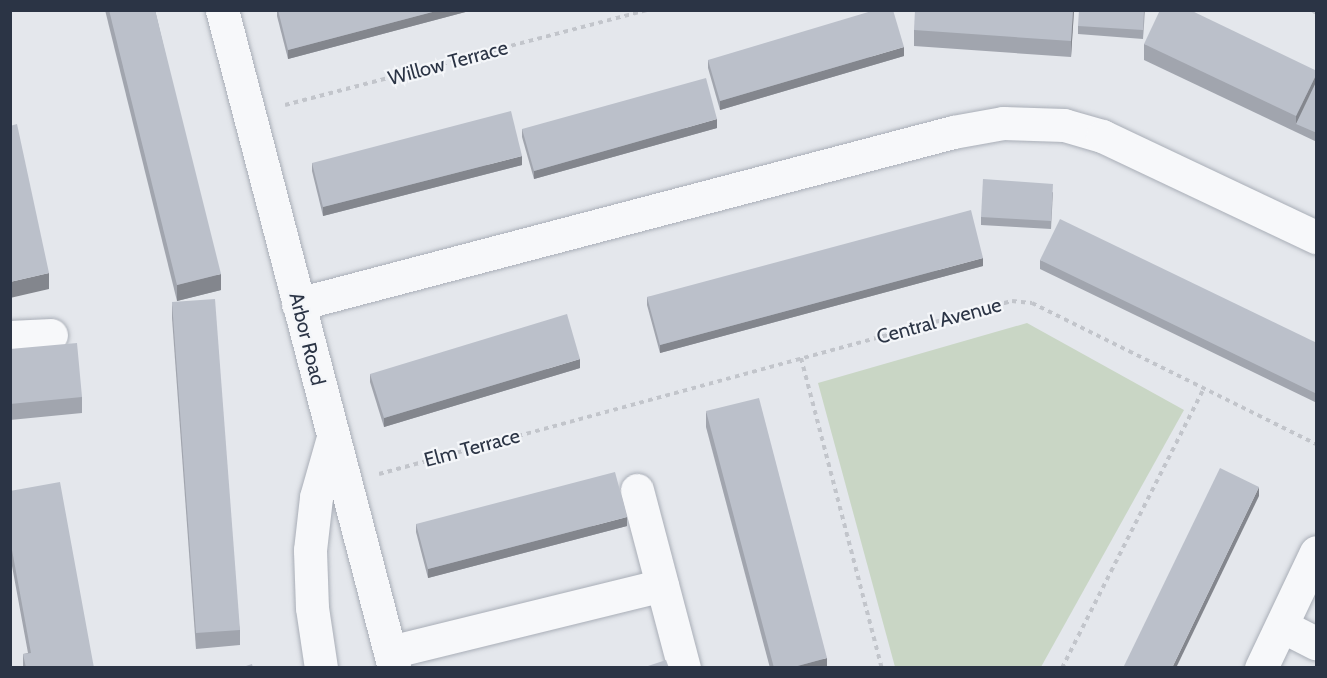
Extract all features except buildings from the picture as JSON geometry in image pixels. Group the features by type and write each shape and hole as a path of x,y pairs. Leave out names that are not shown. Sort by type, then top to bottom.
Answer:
{"street":[{"name":"Arbor Road","path":"222,10 344,484 392,660"},
{"path":"298,304 953,132 1003,123 1064,125 1102,136 1317,237"},
{"path":"10,337 51,335"},
{"path":"321,668 312,608 310,550 316,497 333,440"},
{"path":"637,490 684,668"},
{"path":"1261,668 1317,552"},
{"path":"392,660 663,585"},
{"path":"1282,626 1317,643"}],"path":[{"name":"Willow Terrace","path":"250,114 647,10"},
{"path":"1312,10 1317,13"},
{"name":"Central Avenue","path":"599,413 1020,301 1039,306 1317,444"},
{"path":"801,358 882,668"},
{"path":"1062,668 1203,389"},
{"name":"Elm Terrace","path":"344,484 599,413"}],"green space":[{"path":"1027,323 1184,410 1041,667 895,667 818,383"}]}
